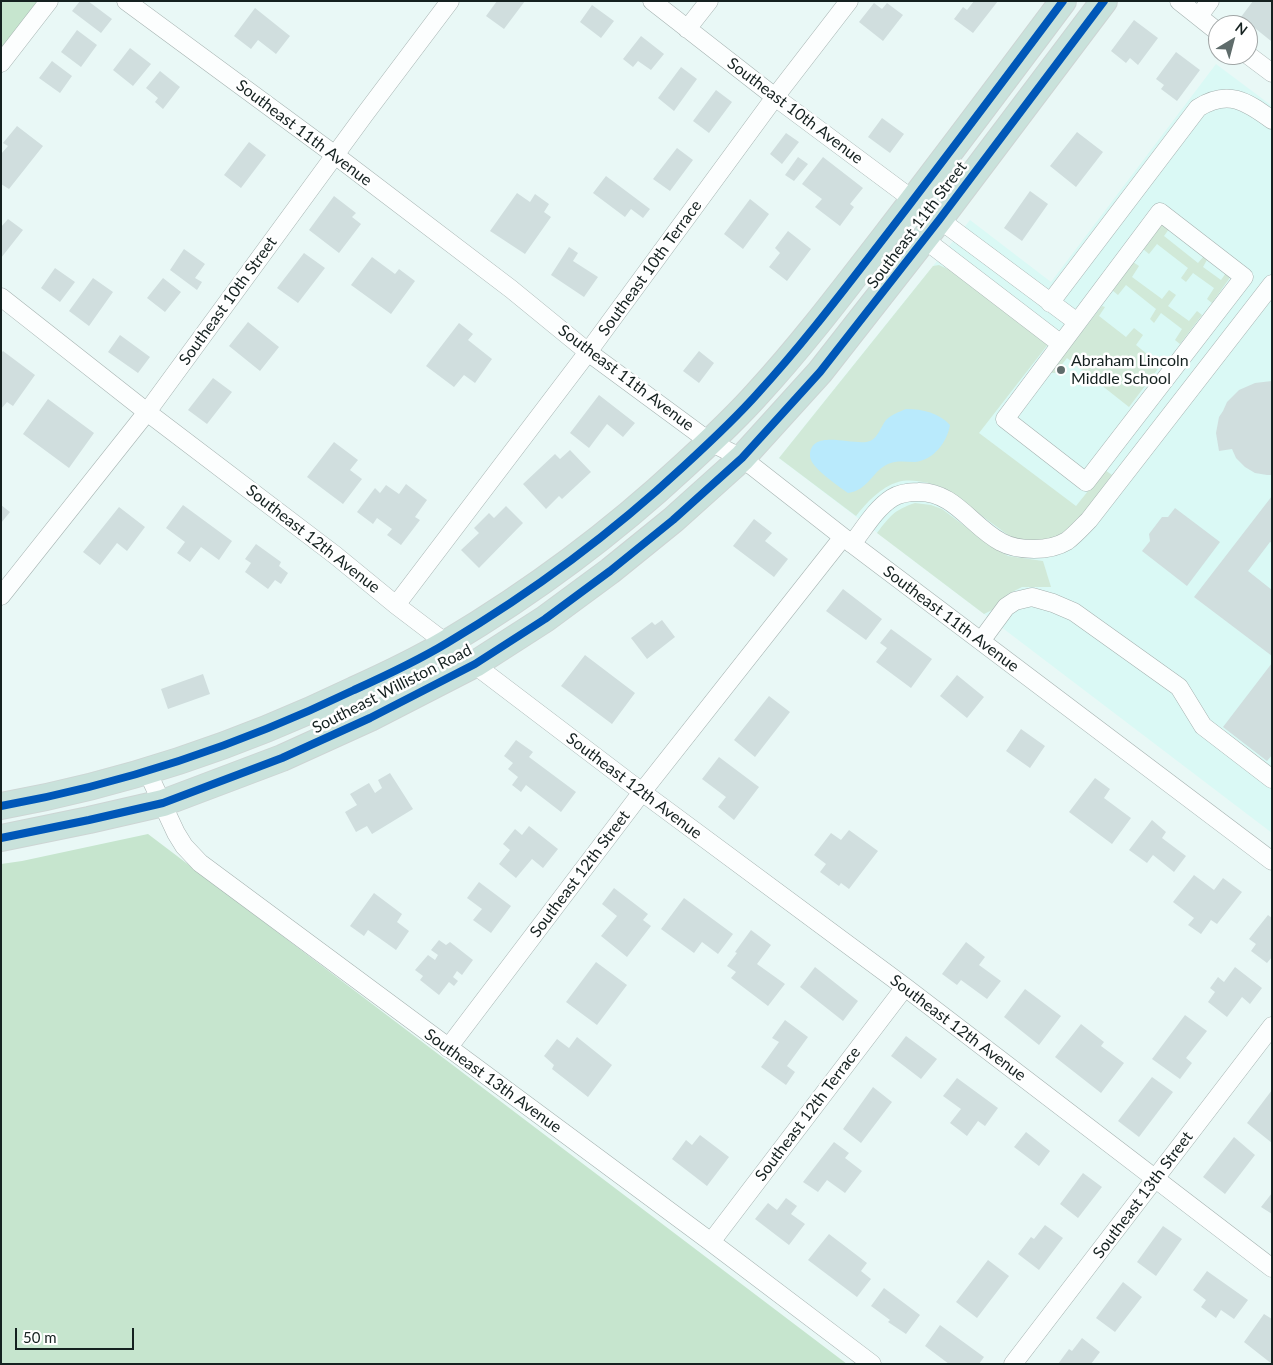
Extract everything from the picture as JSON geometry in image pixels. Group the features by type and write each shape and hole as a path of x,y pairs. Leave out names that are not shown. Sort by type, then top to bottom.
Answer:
{"highway":[{"name":"Southeast 11th Street","path":"710,442 798,349 1063,1"},
{"name":"Southeast 11th Street","path":"742,458 820,372 931,230 1104,1"},
{"path":"905,210 931,230"},
{"name":"Southeast Williston Road","path":"1,806 70,792 201,754 262,732 322,706 390,673 447,643 524,594 587,548 649,498 710,442"},
{"name":"Southeast Williston Road","path":"1,838 163,803 282,758 370,718 475,664 545,619 610,571 673,520 742,458"}],"street":[{"path":"1,64 49,1"},
{"name":"Southeast 11th Avenue","path":"126,1 335,156 511,290 588,352 710,442 742,458 848,541 1272,861"},
{"name":"Southeast 10th Street","path":"1,596 148,412 450,1"},
{"name":"Southeast 10th Avenue","path":"652,1 775,97 905,210"},
{"path":"687,29 709,1"},
{"name":"Southeast 10th Terrace","path":"396,605 588,352 775,97 849,1"},
{"path":"1178,1 1208,24"},
{"path":"1199,16 1210,1"},
{"path":"1258,62 1272,73"},
{"path":"1022,314 1044,298 1198,108 1208,102 1231,98 1252,105 1272,120"},
{"path":"1160,212 1244,277 1086,482 1005,419 1077,322 1160,212"},
{"path":"931,230 1044,298 1077,322"},
{"path":"931,230 1022,314 1061,344"},
{"name":"Southeast 12th Street","path":"448,1048 642,792 848,541 880,508 892,498 905,492 935,493 949,500 1000,542 1026,549 1040,549 1054,547 1066,542 1089,520 1272,284"},
{"name":"Southeast 12th Avenue","path":"1,297 335,555 396,605 642,792 905,987 1272,1268"},
{"path":"981,641 1006,607 1015,601 1032,598 1054,603 1074,612 1179,687 1203,726 1272,778"},
{"name":"Southeast 13th Avenue","path":"147,771 184,846 200,863 711,1242 872,1364"},
{"name":"Southeast 12th Terrace","path":"711,1242 905,987"},
{"name":"Southeast 13th Street","path":"1013,1364 1272,1026"}],"shaded area":[{"name":"Abraham Lincoln Middle School","path":"1215,65 1272,106 1272,833 779,458 970,220 1051,282"}],"green space":[{"path":"1,1 38,1 1,50"},
{"path":"1161,224 1169,229 1164,236 1198,263 1204,256 1208,258 1203,267 1221,280 1226,273 1231,276 1212,303 1207,299 1214,288 1193,273 1186,282 1181,278 1188,268 1157,244 1149,254 1143,249"},
{"path":"1133,262 1139,266 1132,277 1162,299 1169,290 1176,295 1168,306 1189,321 1197,311 1202,315 1180,344 1175,340 1182,329 1161,313 1154,323 1150,319 1156,309 1126,285 1118,295 1112,290"},
{"path":"939,265 952,271 1049,343 979,433 1076,506 1105,470 1112,475 1081,516 1070,528 1057,536 1043,541 1027,541 1008,535 944,488 915,481 903,481 892,484 869,501 856,516 779,458 933,266"},
{"path":"1102,306 1105,307 1099,316 1126,337 1134,328 1143,335 1136,345 1158,363 1164,356 1167,357 1129,407 1067,358 1055,373 1052,373 1052,370"},
{"path":"915,503 931,505 942,509 994,548 1008,556 1043,561 1051,587 1022,587 1008,594 994,609 984,614 877,533 893,514"},
{"path":"148,834 847,1364 1,1364 1,864"}],"water":[{"path":"906,409 930,412 941,417 950,425 943,444 928,458 922,461 888,464 861,488 848,493 825,476 811,460 812,447 817,442 825,440 870,441 879,432 888,418"}],"building":[{"path":"80,1 88,1 112,19 101,33 72,11"},
{"path":"497,1 525,1 504,29 486,16"},
{"path":"974,1 998,1 973,33 954,19 963,7 967,10"},
{"path":"1253,1 1272,1 1271,41 1258,31 1258,15 1242,15"},
{"path":"874,3 882,9 887,3 903,15 883,41 859,22"},
{"path":"592,5 614,21 601,38 580,22"},
{"path":"255,8 290,36 276,54 258,40 251,49 234,36"},
{"path":"1134,20 1158,38 1138,65 1130,58 1126,63 1111,51"},
{"path":"77,30 97,45 81,67 61,52"},
{"path":"641,36 664,54 651,70 638,61 633,67 623,59"},
{"path":"130,48 151,64 133,86 113,70"},
{"path":"1176,52 1200,70 1177,101 1161,89 1164,85 1156,79"},
{"path":"52,61 72,76 60,93 39,78"},
{"path":"681,67 697,79 674,111 658,98"},
{"path":"160,71 180,87 163,109 155,102 158,98 146,88"},
{"path":"716,90 732,102 709,133 693,121"},
{"path":"882,118 904,134 890,153 868,137"},
{"path":"17,126 43,146 9,189 1,184 1,154 8,146 3,143"},
{"path":"1077,132 1103,152 1076,187 1050,166"},
{"path":"786,133 799,142 782,164 770,154"},
{"path":"249,142 266,155 241,188 224,175"},
{"path":"677,148 693,160 670,191 653,179"},
{"path":"798,157 808,164 794,181 785,175"},
{"path":"823,157 863,188 850,204 854,207 840,226 815,207 822,199 802,184"},
{"path":"606,176 650,209 643,218 631,209 625,217 593,193"},
{"path":"1030,191 1048,204 1022,241 1004,228"},
{"path":"517,193 530,202 535,194 549,204 544,212 551,217 525,254 490,231"},
{"path":"334,196 356,213 352,217 361,224 339,253 309,230"},
{"path":"750,199 769,214 743,249 724,234"},
{"path":"8,219 23,230 1,258 1,227"},
{"path":"788,231 811,249 787,281 769,267 780,253 775,248"},
{"path":"569,247 578,253 573,261 598,277 584,297 551,275"},
{"path":"184,249 205,264 195,278 202,282 197,290 170,270"},
{"path":"304,253 325,268 298,303 277,288"},
{"path":"372,257 395,274 399,269 415,281 391,314 351,285"},
{"path":"55,268 75,282 60,302 41,288"},
{"path":"93,278 113,292 89,326 69,311"},
{"path":"163,278 181,292 165,312 147,298"},
{"path":"248,322 279,347 260,371 229,346"},
{"path":"459,323 473,334 468,340 492,359 475,383 464,375 454,387 426,366"},
{"path":"120,335 150,357 138,373 108,352"},
{"path":"3,351 35,375 13,406 7,402 1,409 1,353"},
{"path":"699,351 714,363 699,383 683,371"},
{"path":"213,378 232,392 207,424 188,410"},
{"path":"1272,381 1272,475 1267,475 1255,473 1245,467 1236,458 1232,449 1219,451 1216,433 1219,417 1227,402 1239,390 1255,383"},
{"path":"599,395 635,423 623,437 607,424 589,448 570,433"},
{"path":"48,399 94,433 69,468 23,434"},
{"path":"334,442 358,460 350,470 362,479 343,504 307,477"},
{"path":"570,450 591,472 562,499 559,496 546,509 523,484 555,454 560,459"},
{"path":"406,484 427,500 415,517 420,520 401,545 387,535 392,529 377,518 373,524 357,512 375,488 380,493 386,485 399,494"},
{"path":"1272,496 1272,543 1270,542 1248,571 1272,590 1272,656 1194,597"},
{"path":"1,505 10,512 1,523"},
{"path":"183,505 232,541 219,560 201,547 190,562 177,553 185,542 166,528"},
{"path":"506,506 523,523 479,568 461,550 479,533 474,528 489,513 494,518"},
{"path":"119,507 145,527 127,551 117,543 100,565 83,552"},
{"path":"1175,508 1220,542 1187,586 1142,551 1150,541 1149,534 1162,517 1168,517"},
{"path":"754,519 772,533 765,541 788,559 774,577 733,546"},
{"path":"256,544 281,562 279,566 288,573 281,584 275,580 268,589 245,572 251,563 245,559"},
{"path":"843,589 882,619 866,640 826,611"},
{"path":"662,620 675,637 647,659 631,638 652,622 655,625"},
{"path":"891,629 932,659 911,688 876,662 887,648 880,643"},
{"path":"585,655 635,693 612,724 561,686"},
{"path":"1272,663 1272,755 1267,761 1223,727"},
{"path":"203,674 210,694 168,709 161,689"},
{"path":"957,675 984,697 967,718 940,696"},
{"path":"769,696 790,712 755,757 734,740"},
{"path":"1021,729 1045,746 1030,768 1006,751"},
{"path":"516,740 533,752 529,757 576,792 561,812 526,785 521,792 512,785 518,777 508,769 513,763 504,756"},
{"path":"719,757 759,787 734,820 718,807 726,797 702,779"},
{"path":"390,773 413,809 372,834 367,826 356,832 345,812 357,805 350,794 369,783 375,793 382,788 378,780"},
{"path":"1095,778 1110,789 1104,798 1131,818 1112,844 1069,812"},
{"path":"1152,820 1166,832 1162,838 1186,856 1174,872 1153,855 1147,863 1129,850"},
{"path":"529,826 558,849 543,868 532,859 516,878 499,864 510,850 503,844 515,829 522,835"},
{"path":"849,830 878,851 849,889 841,883 839,886 820,872 826,864 814,855 831,833 841,840"},
{"path":"1194,875 1214,890 1223,878 1242,892 1217,924 1211,920 1201,934 1188,925 1194,918 1173,902"},
{"path":"479,882 511,906 491,933 473,920 482,909 467,898"},
{"path":"614,888 648,914 643,920 651,926 627,957 601,936 617,916 602,904"},
{"path":"374,893 402,914 397,922 409,931 396,950 368,930 364,936 350,926"},
{"path":"684,898 733,934 718,954 702,942 694,953 661,929"},
{"path":"1268,915 1272,918 1272,957 1267,963 1251,951 1256,944 1249,939"},
{"path":"751,930 771,945 757,964 785,984 768,1006 731,978 736,972 727,966"},
{"path":"439,940 446,945 450,942 473,960 462,975 457,971 453,977 458,981 454,986 449,982 439,995 420,980 423,976 415,970 428,955 435,960 438,955 431,950"},
{"path":"966,942 985,957 979,965 1001,981 987,999 961,980 957,985 942,974"},
{"path":"596,962 627,985 597,1025 566,1002"},
{"path":"815,967 858,1001 843,1021 800,987"},
{"path":"1235,967 1262,988 1250,1004 1242,997 1227,1017 1208,1002 1215,992 1210,988 1218,977 1224,982"},
{"path":"1025,989 1061,1016 1039,1045 1004,1017"},
{"path":"1185,1015 1207,1031 1186,1058 1192,1063 1180,1079 1152,1059"},
{"path":"785,1020 808,1037 787,1066 795,1072 786,1085 761,1067 779,1042 772,1038"},
{"path":"1081,1024 1104,1042 1101,1046 1124,1063 1101,1093 1055,1057"},
{"path":"906,1036 937,1059 921,1079 891,1056"},
{"path":"577,1037 612,1065 588,1097 552,1069 554,1065 544,1056 557,1039 569,1048"},
{"path":"1152,1077 1173,1092 1139,1137 1118,1121"},
{"path":"957,1078 998,1108 985,1126 978,1121 967,1136 950,1123 961,1109 943,1096"},
{"path":"873,1087 892,1102 861,1143 843,1129"},
{"path":"1272,1090 1272,1143 1247,1123"},
{"path":"1026,1132 1050,1151 1039,1166 1014,1147"},
{"path":"700,1135 729,1157 707,1186 672,1159 686,1140 692,1145"},
{"path":"1234,1137 1255,1155 1225,1194 1203,1177"},
{"path":"834,1142 849,1153 845,1158 862,1171 845,1193 827,1180 818,1192 803,1182"},
{"path":"1083,1173 1102,1187 1078,1218 1060,1204"},
{"path":"1272,1193 1272,1214 1261,1207"},
{"path":"786,1198 797,1206 791,1214 805,1224 789,1245 755,1219 768,1203 777,1210"},
{"path":"1045,1225 1063,1238 1039,1270 1018,1254 1031,1237 1034,1239"},
{"path":"1163,1226 1182,1239 1156,1276 1137,1262"},
{"path":"829,1234 867,1263 861,1271 871,1279 857,1297 808,1260"},
{"path":"988,1260 1009,1276 977,1318 956,1302"},
{"path":"1207,1271 1248,1300 1234,1319 1221,1310 1216,1318 1201,1307 1206,1300 1193,1290"},
{"path":"1123,1282 1142,1297 1115,1332 1096,1318"},
{"path":"884,1288 920,1315 906,1334 888,1322 890,1320 871,1306"},
{"path":"1264,1314 1272,1319 1272,1364 1244,1342"},
{"path":"940,1325 984,1357 979,1364 949,1364 925,1346"},
{"path":"1082,1338 1100,1352 1091,1364 1058,1364 1069,1349 1072,1351"}],"cycle path":[{"path":"1,806 47,797 137,774 226,745 312,710 436,650 509,604 570,561 657,491 684,466 749,403 791,356 869,258 1063,1"},
{"path":"1,838 163,803 282,758 370,718 475,664 545,619 610,571 673,520 742,458 820,372 939,220 1104,1"}],"place":[{"name":"Abraham Lincoln Middle School","path":"1061,370"}]}
